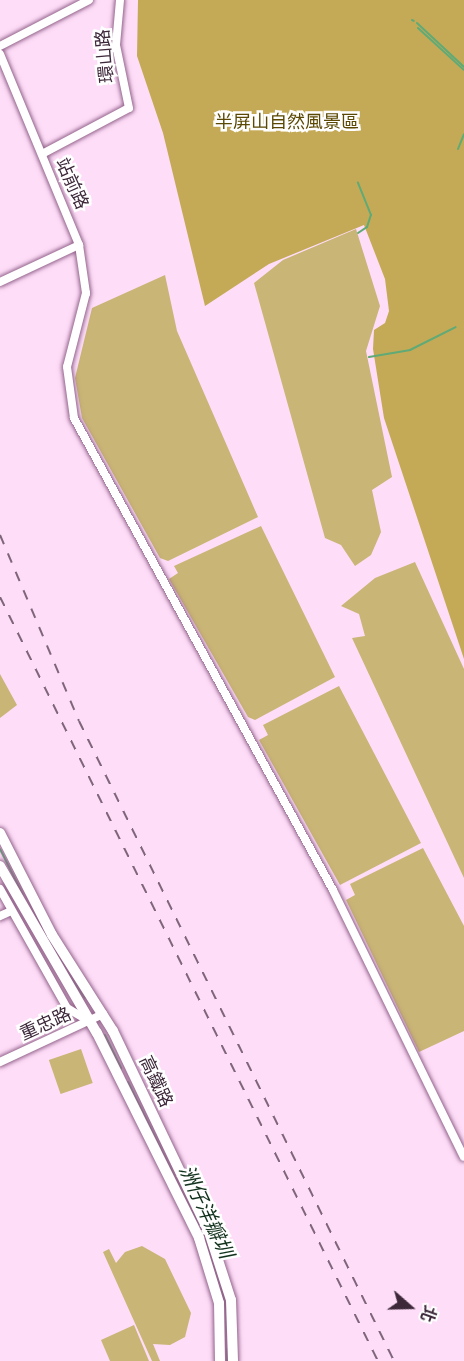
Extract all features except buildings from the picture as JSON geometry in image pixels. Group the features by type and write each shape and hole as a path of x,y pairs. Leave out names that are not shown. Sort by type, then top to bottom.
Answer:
{"street":[{"path":"0,46 88,0"},
{"name":"環山路","path":"42,154 129,108 116,45 120,0"},
{"name":"站前路","path":"0,54 79,245 86,293 67,367 74,417 333,890 464,1157"},
{"path":"0,282 79,245"},
{"name":"高鐵路","path":"0,833 52,936 103,1014 223,1265 231,1300 233,1361"},
{"name":"高鐵路","path":"0,866 91,1021 199,1238 219,1303 220,1361"},
{"path":"0,890 71,1014 91,1021"},
{"path":"0,916 11,911"},
{"name":"重忠路","path":"0,1062 103,1014"}],"shaded area":[{"path":"356,229 380,306 366,351 392,477 372,490 381,532 371,555 355,566 341,545 325,538 254,283 283,260"},
{"path":"165,275 177,331 258,517 168,561 160,558 82,418 75,378 92,308"},
{"path":"261,526 335,677 255,720 248,717 169,579 178,573 174,566"},
{"path":"415,562 464,669 464,878 352,638 365,636 359,614 341,606 375,578"},
{"path":"0,674 17,705 0,718"},
{"path":"339,686 421,843 340,885 259,740 268,735 263,725"},
{"path":"423,848 464,926 464,1031 419,1052 346,900 355,895 350,884"},
{"path":"81,1049 93,1083 61,1094 49,1060"},
{"path":"142,1246 165,1259 191,1313 185,1337 170,1345 153,1344 160,1361 152,1361 103,1252 109,1249 116,1263 125,1252"},
{"path":"134,1325 149,1361 110,1361 101,1340"}],"green space":[{"name":"半屏山自然風景區","path":"138,0 464,0 464,659 384,418 373,349 374,330 385,323 389,311 385,279 364,225 269,264 205,306 163,133 137,56"}],"waterway":[{"path":"417,23 464,67"},
{"path":"418,28 464,70"},
{"path":"458,149 464,134"},
{"path":"358,182 371,215 367,227 358,233"},
{"path":"369,357 410,350 456,327"},
{"name":"洲仔洋瓣圳","path":"0,849 23,895"},
{"name":"洲仔洋瓣圳","path":"68,973 85,998"},
{"name":"洲仔洋瓣圳","path":"105,1035 121,1068"},
{"name":"洲仔洋瓣圳","path":"128,1082 207,1244"},
{"name":"洲仔洋瓣圳","path":"222,1289 226,1310"},
{"name":"洲仔洋瓣圳","path":"227,1349 227,1361"}],"railway":[{"path":"0,535 79,721 394,1361"},
{"path":"0,597 378,1361"}]}
